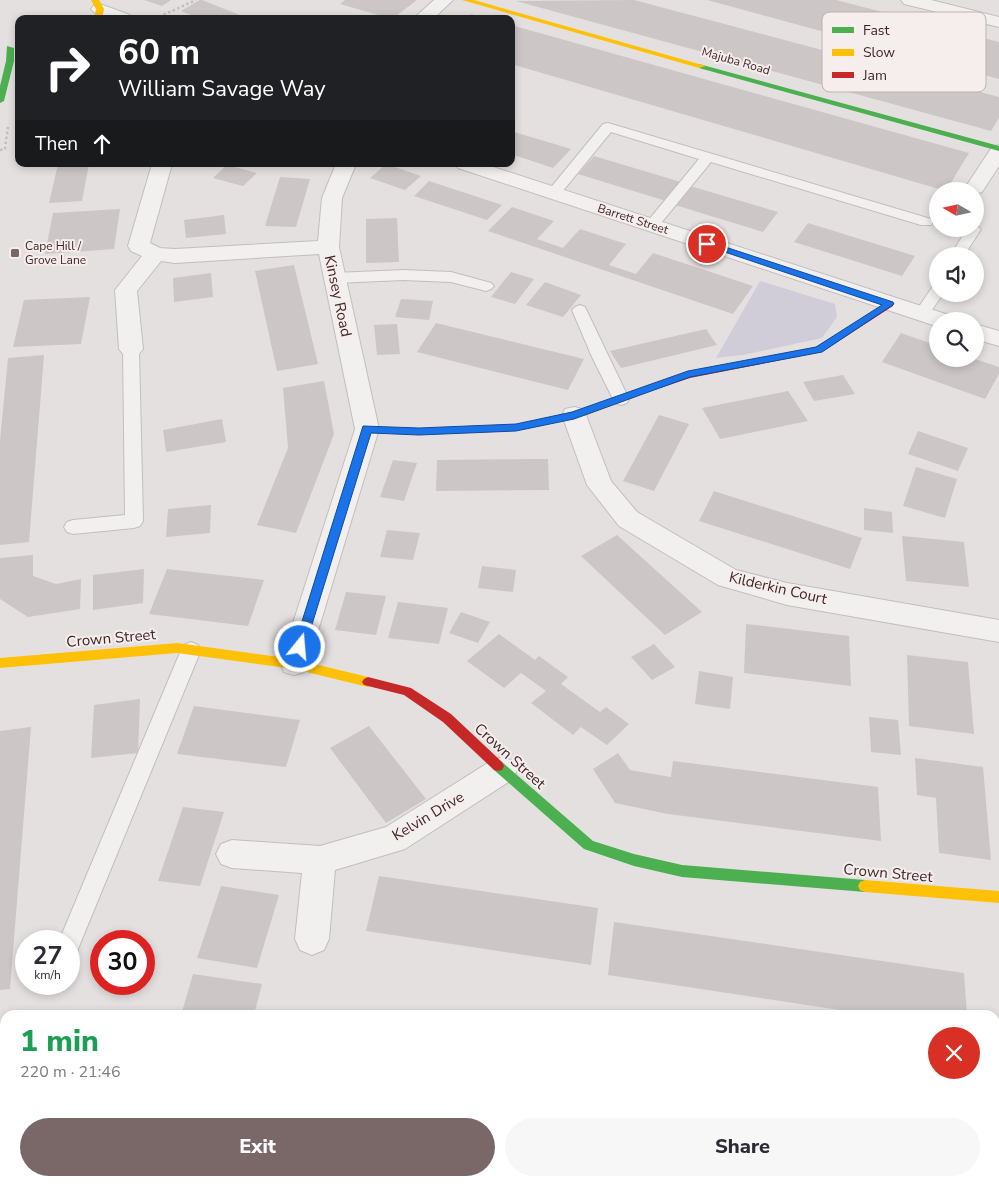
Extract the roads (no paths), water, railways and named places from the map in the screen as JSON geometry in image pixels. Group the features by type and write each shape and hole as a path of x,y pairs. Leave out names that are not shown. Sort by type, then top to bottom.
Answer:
{"street":[{"path":"427,15 444,0"},
{"name":"Majuba Road","path":"466,0 999,150"},
{"path":"910,0 959,12"},
{"path":"99,6 116,15"},
{"path":"986,19 999,22"},
{"path":"0,100 10,61 10,48"},
{"path":"0,116 12,102"},
{"path":"979,182 999,150"},
{"path":"161,167 140,246 155,254 175,256 328,247"},
{"name":"Kinsey Road","path":"345,167 332,198 328,247 367,429"},
{"name":"Barrett Street","path":"474,167 929,316"},
{"path":"132,349 126,290 155,254"},
{"path":"294,664 367,429 419,432 516,428 574,415 688,374 819,350 890,304"},
{"path":"984,334 999,339"},
{"name":"Kilderkin Court","path":"574,415 600,485 628,519 728,578 787,594 999,631"},
{"name":"Crown Street","path":"0,663 177,648 294,664 407,691 447,718 502,770 589,845 634,860 682,872 999,897"},
{"name":"Kelvin Drive","path":"232,854 320,860 394,839 502,770"},
{"path":"312,939 320,860"}],"lane":[{"path":"554,194 608,127 926,222"},
{"path":"652,225 708,158"},
{"path":"334,278 403,275 451,278 486,286"},
{"path":"922,314 930,302"},
{"path":"580,310 600,357 621,399"},
{"path":"73,527 134,520 132,349"},
{"path":"75,930 191,650"}],"place":[{"name":"Cape Hill / Grove Lane","path":"15,253"}]}
